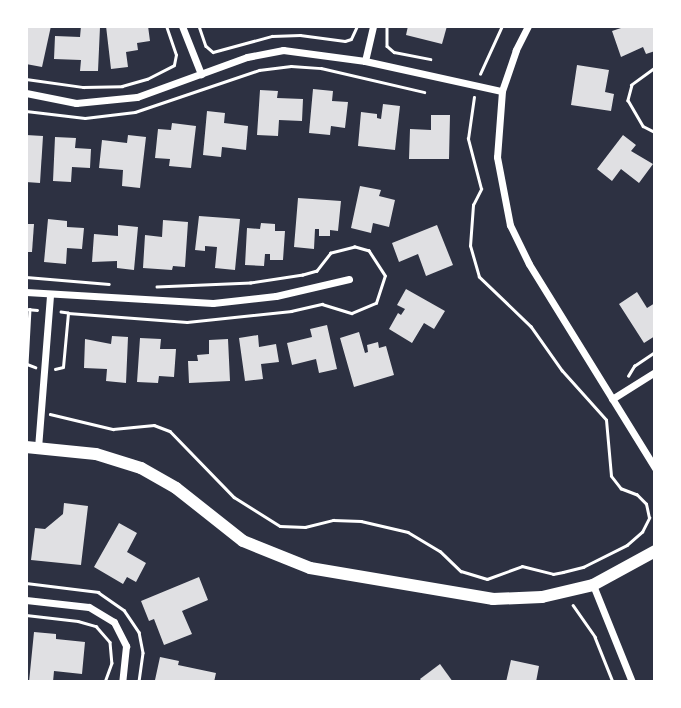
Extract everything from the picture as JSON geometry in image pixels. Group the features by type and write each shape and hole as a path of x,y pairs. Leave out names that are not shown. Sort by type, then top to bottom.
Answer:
{"street":[{"path":"182,26 201,74"},
{"path":"365,61 373,26"},
{"path":"528,26 516,50 502,91 497,157 510,225 529,264 655,468"},
{"path":"26,93 76,103 137,97 247,57 283,50 365,61 502,91"},
{"path":"26,292 213,303 276,296 349,279"},
{"path":"50,294 41,411 32,448 96,454 141,468 176,488 243,541 310,568 493,599 542,597 593,585 655,551"},
{"path":"612,399 655,372"},
{"path":"593,585 632,682"},
{"path":"26,600 89,607 114,622 126,646 126,672 122,682"}],"path":[{"path":"26,79 83,87 122,86 147,79 174,65 176,55 166,26"},
{"path":"387,26 387,46 394,51 430,59"},
{"path":"41,411 113,429 154,425 170,431 234,498 280,526 305,527 333,520 361,521 408,532 440,551 461,571 487,579 522,566 553,574 563,572 583,567 627,545 642,532 649,518 646,504 637,495 621,489 611,476 607,420 562,372 531,327 479,277 470,246 473,205 481,189 468,139 477,86 502,26"},
{"path":"26,111 85,118 135,112 259,70 291,66 321,68 424,92"},
{"path":"655,68 632,85 628,100 643,127 655,132"},
{"path":"30,309 27,364 45,368"},
{"path":"627,390 628,373 655,352"},
{"path":"563,572 582,623 595,637 613,682"},
{"path":"26,615 78,621 96,626 110,642 112,663 105,682"}],"building":[{"path":"26,26 51,26 42,67 26,64"},
{"path":"81,26 100,27 98,71 80,71 81,60 54,59 55,36 80,37"},
{"path":"106,26 148,26 150,41 137,43 138,50 126,52 128,67 111,69"},
{"path":"408,26 447,26 442,44 406,35"},
{"path":"627,26 655,26 655,51 646,54 643,47 621,57 612,31"},
{"path":"577,65 609,70 605,92 614,94 611,111 571,105"},
{"path":"313,89 333,91 332,101 348,102 345,128 331,126 330,135 309,133"},
{"path":"260,90 278,91 277,98 303,99 302,121 279,120 278,136 257,135"},
{"path":"383,104 400,106 395,150 358,146 361,112 377,114 377,118 381,119"},
{"path":"207,111 225,113 224,123 248,126 246,150 222,147 221,157 203,155"},
{"path":"431,115 450,115 449,159 409,159 410,129 431,130"},
{"path":"172,123 196,126 191,168 169,166 170,159 155,158 158,129 171,130"},
{"path":"26,135 43,136 40,183 26,182"},
{"path":"128,135 146,137 140,188 122,186 123,170 99,168 102,140 127,143"},
{"path":"623,135 636,145 631,151 653,164 639,183 621,169 612,181 597,169"},
{"path":"55,137 76,138 75,148 91,149 90,168 72,167 71,182 53,181"},
{"path":"360,186 381,190 379,196 395,200 389,227 373,223 371,233 351,228"},
{"path":"298,198 341,201 338,231 330,230 330,236 319,236 319,229 315,229 314,249 294,247"},
{"path":"199,216 240,219 235,270 215,268 217,247 205,246 205,251 195,250"},
{"path":"48,219 67,221 67,227 84,228 82,249 67,248 66,264 44,262"},
{"path":"163,220 188,222 185,267 173,266 172,270 143,268 145,235 162,237"},
{"path":"261,223 275,224 275,231 285,231 283,260 270,260 270,254 265,254 264,266 245,265 247,228 260,229"},
{"path":"26,224 34,224 32,252 26,252"},
{"path":"118,225 138,227 134,270 117,268 117,261 92,262 94,234 118,236"},
{"path":"437,225 453,265 426,276 418,254 399,262 392,243"},
{"path":"406,289 445,311 434,329 424,323 412,343 389,329 398,313 401,315 405,309 397,305"},
{"path":"637,292 647,308 655,303 655,336 644,343 619,304"},
{"path":"327,325 337,369 319,373 316,359 292,365 287,343 312,337 310,329"},
{"path":"359,332 365,353 368,352 367,345 378,342 379,348 386,346 394,375 354,387 340,338"},
{"path":"258,335 259,347 276,344 279,362 261,364 263,379 245,381 239,338"},
{"path":"112,336 128,337 126,383 106,381 107,369 84,368 85,339 111,344"},
{"path":"140,338 161,339 160,349 176,349 174,377 159,376 158,383 137,382"},
{"path":"228,339 230,381 189,383 188,361 198,361 197,355 209,354 209,340"},
{"path":"64,503 88,506 81,565 31,560 35,528 45,529 63,514"},
{"path":"119,523 137,533 127,552 146,563 136,582 127,577 123,584 94,567"},
{"path":"199,577 208,600 182,611 192,634 164,645 154,619 149,621 141,601"},
{"path":"34,632 56,634 56,639 85,642 82,674 54,671 53,682 29,682"},
{"path":"160,657 179,661 178,665 216,673 214,682 155,680"},
{"path":"511,660 539,666 536,682 506,682"},
{"path":"440,664 453,682 422,682 420,679"}]}
